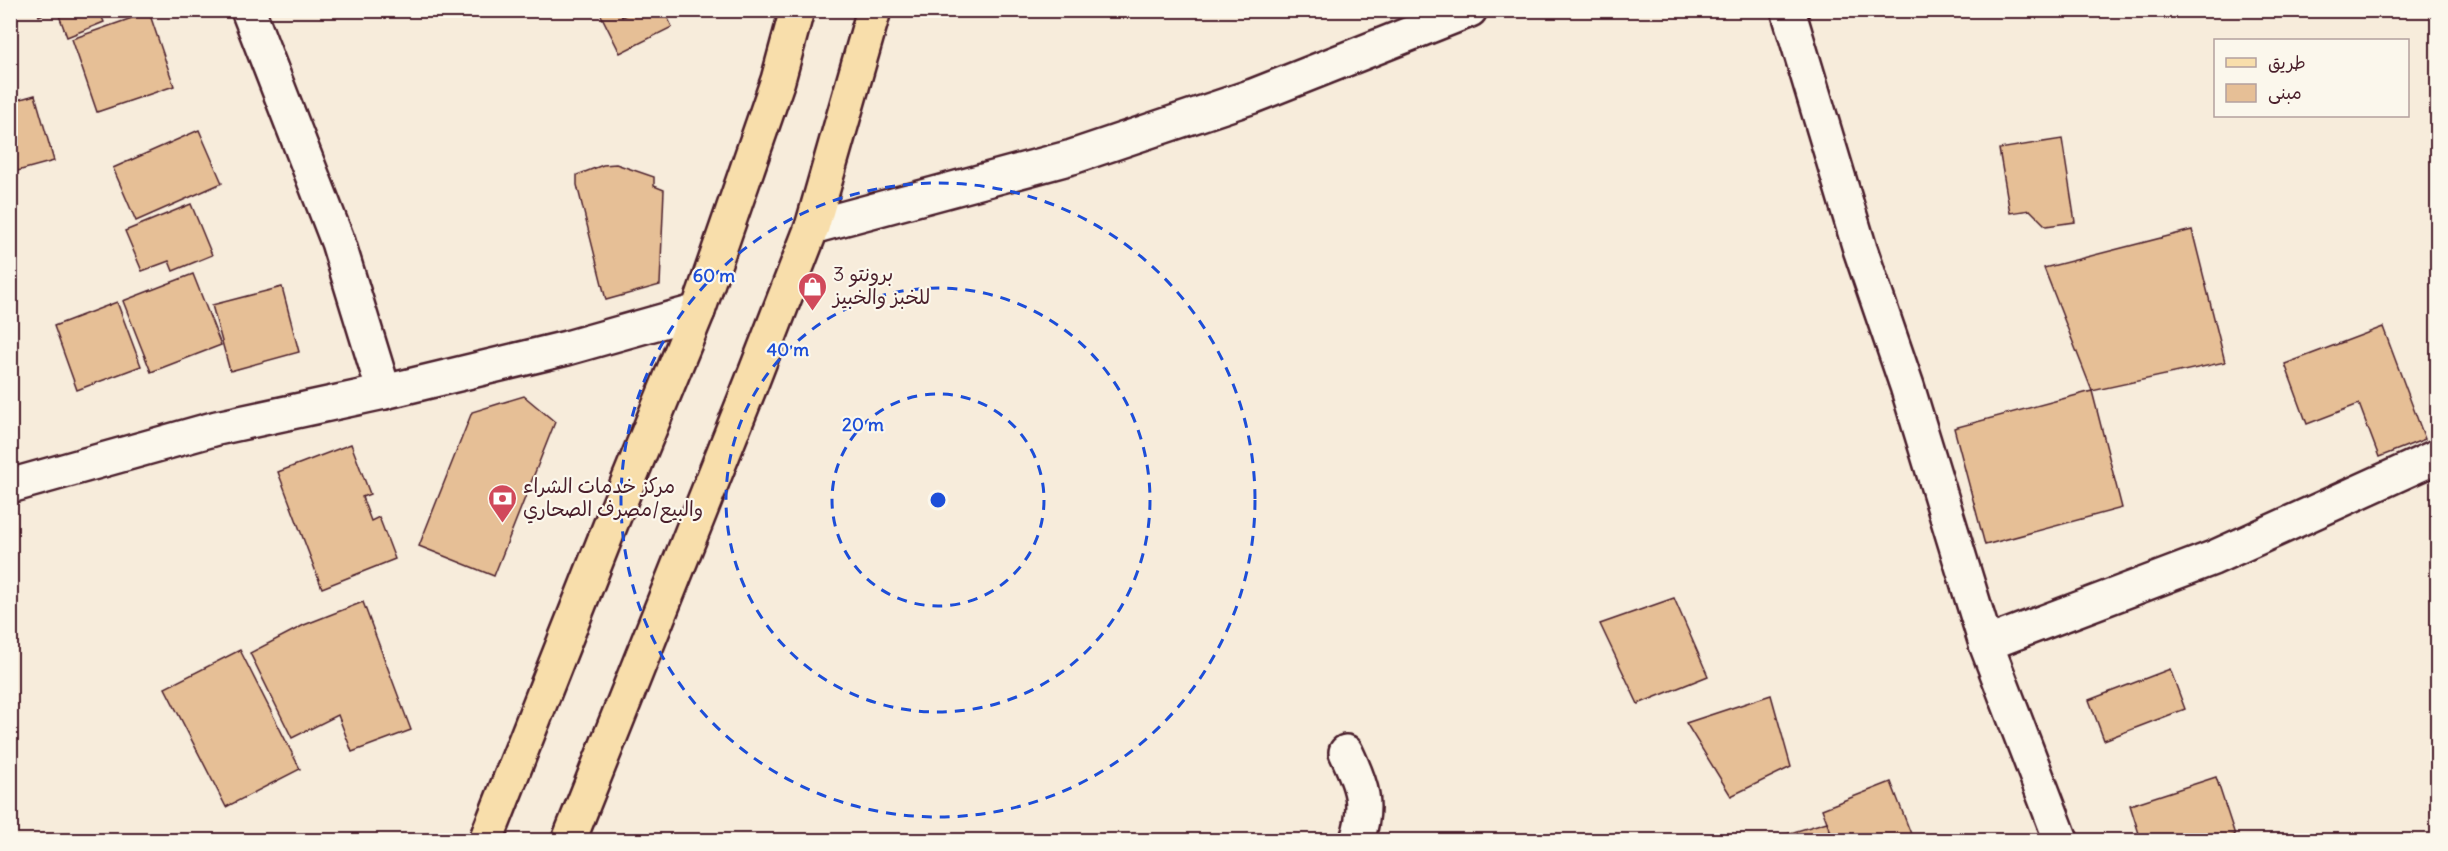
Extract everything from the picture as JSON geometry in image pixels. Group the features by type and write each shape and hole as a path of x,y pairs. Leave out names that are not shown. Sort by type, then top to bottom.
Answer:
{"main road":[{"path":"486,840 605,537 698,311 778,80 796,10"},
{"path":"569,840 747,396 812,227 874,10"}],"street":[{"path":"248,10 338,242 384,392"},
{"path":"812,227 1072,157 1253,96 1470,10"},
{"path":"1788,10 1860,249 1907,386 1986,644 2061,840"},
{"path":"10,486 216,428 384,392 567,348 698,311"},
{"path":"1986,644 2213,558 2438,456"},
{"path":"1346,752 1362,785 1363,821 1356,840"}],"building":[{"path":"37,10 54,10 39,16"},
{"path":"57,10 99,10 104,22 67,37"},
{"path":"606,10 619,10 622,17 635,10 664,10 672,27 620,53 600,13"},
{"path":"149,12 174,86 97,112 72,39"},
{"path":"35,95 54,161 10,173 10,102"},
{"path":"199,130 222,183 136,221 113,168"},
{"path":"2062,139 2075,222 2046,226 2030,210 2010,213 1999,149"},
{"path":"616,164 654,177 654,186 664,190 660,285 606,300 577,185 577,175 603,165"},
{"path":"191,204 212,255 173,271 169,261 142,271 125,231"},
{"path":"2192,230 2225,362 2092,391 2044,268"},
{"path":"193,274 221,345 151,372 123,301"},
{"path":"282,287 299,352 230,371 212,305"},
{"path":"117,302 141,366 77,390 54,326"},
{"path":"2383,327 2425,439 2379,457 2359,404 2307,424 2285,364"},
{"path":"2092,391 2122,508 1985,545 1954,428"},
{"path":"524,396 555,422 494,576 419,546 472,412"},
{"path":"351,444 370,494 362,497 371,521 379,517 395,559 322,588 278,472"},
{"path":"1674,598 1708,676 1638,704 1600,624"},
{"path":"363,602 411,730 352,752 338,715 292,738 250,653 304,625"},
{"path":"240,650 300,769 226,807 165,688"},
{"path":"2170,669 2185,709 2104,740 2089,700"},
{"path":"1771,695 1791,767 1731,796 1686,723"},
{"path":"2216,777 2235,835 2218,840 2141,840 2130,805"},
{"path":"1891,782 1911,834 1895,840 1834,840 1822,809"},
{"path":"1827,822 1832,840 1767,840"}],"place":[{"name":"برونتو 3 للخبز والخبيز","path":"812,312"},
{"name":"مركز خدمات الشراء والبيع/مصرف الصحاري","path":"502,524"}]}
